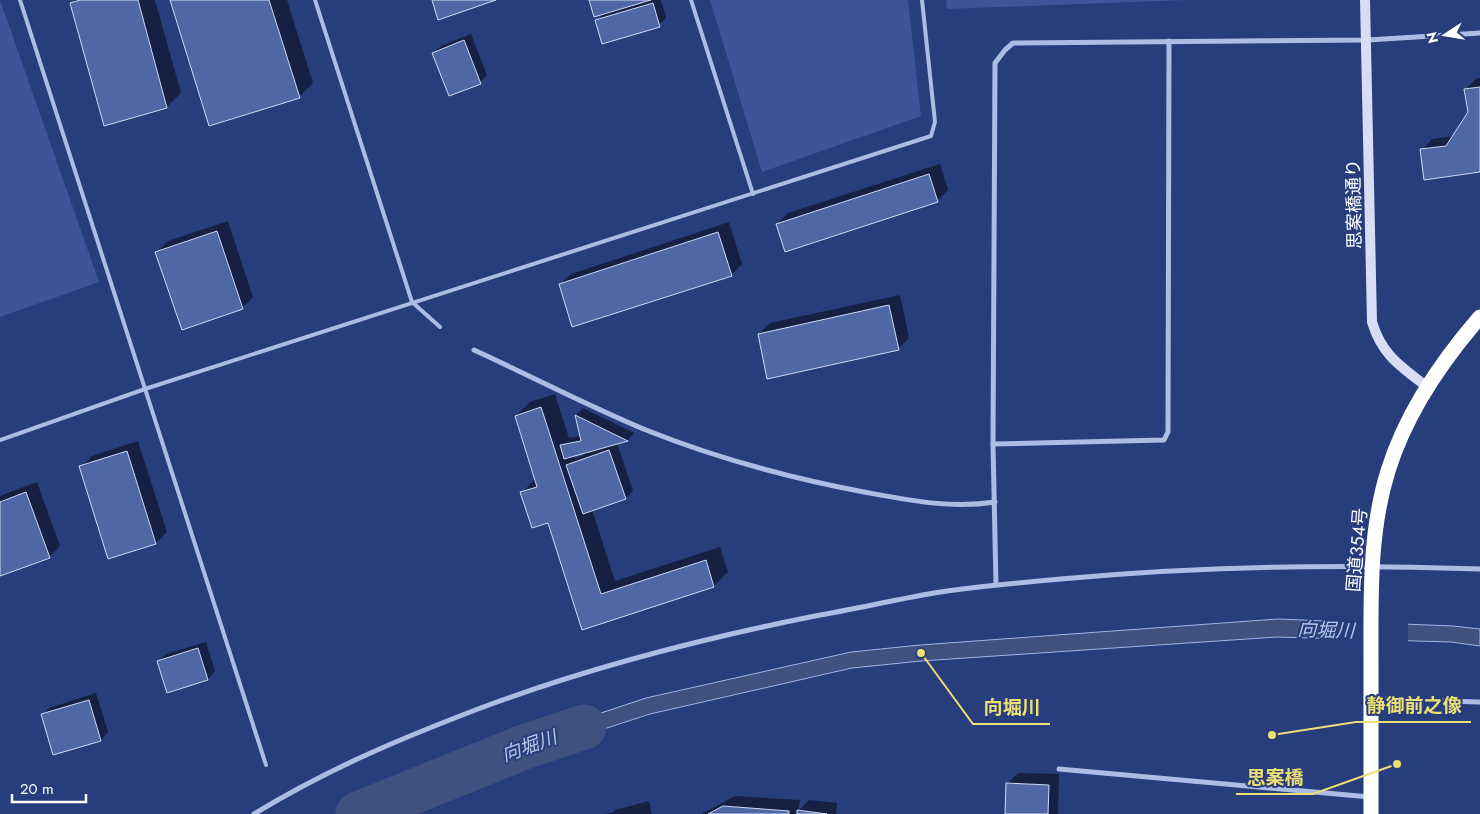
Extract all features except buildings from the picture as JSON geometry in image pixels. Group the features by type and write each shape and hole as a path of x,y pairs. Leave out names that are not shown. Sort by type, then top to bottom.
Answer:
{"highway":[{"name":"国道354号","path":"1371,814 1371,567 1379,504 1388,470 1405,426 1426,386 1480,317"}],"street":[{"name":"思案橋通り","path":"1365,0 1368,40 1372,322 1377,337 1386,353 1426,386"},
{"path":"996,585 993,444 995,63 1005,50 1013,43 1368,40 1480,33"},
{"path":"993,444 1164,440 1168,432 1169,41"},
{"path":"474,350 646,430 748,466 838,487 924,503 969,506 995,502"},
{"path":"254,814 304,783 386,744 536,687 639,656 748,629 934,593 996,585 1136,573 1263,566 1480,569"},
{"path":"1371,699 1480,702"},
{"path":"1059,769 1371,797"}],"lane":[{"path":"20,0 266,764"},
{"path":"315,0 412,302 440,327"},
{"path":"691,0 753,194"},
{"path":"0,440 145,389 930,136 935,122 922,0"}],"shaded area":[{"path":"0,0 99,282 0,317"},
{"path":"710,0 908,0 921,116 762,172"},
{"path":"946,0 1187,0 947,9"}],"water":[{"path":"1278,619 1453,626 1480,629 1480,646 1451,642 1277,637 921,661 852,668 650,714 527,754 523,739 646,698 851,652 920,645"}],"pier":[{"path":"1333,618 1408,621 1408,643 1333,641"}],"waterway":[{"name":"向堀川","path":"358,814 524,747 584,727"}],"place":[{"name":"向堀川","path":"921,653"},
{"name":"静御前之像","path":"1272,735"},
{"name":"思案橋","path":"1397,764"}]}
